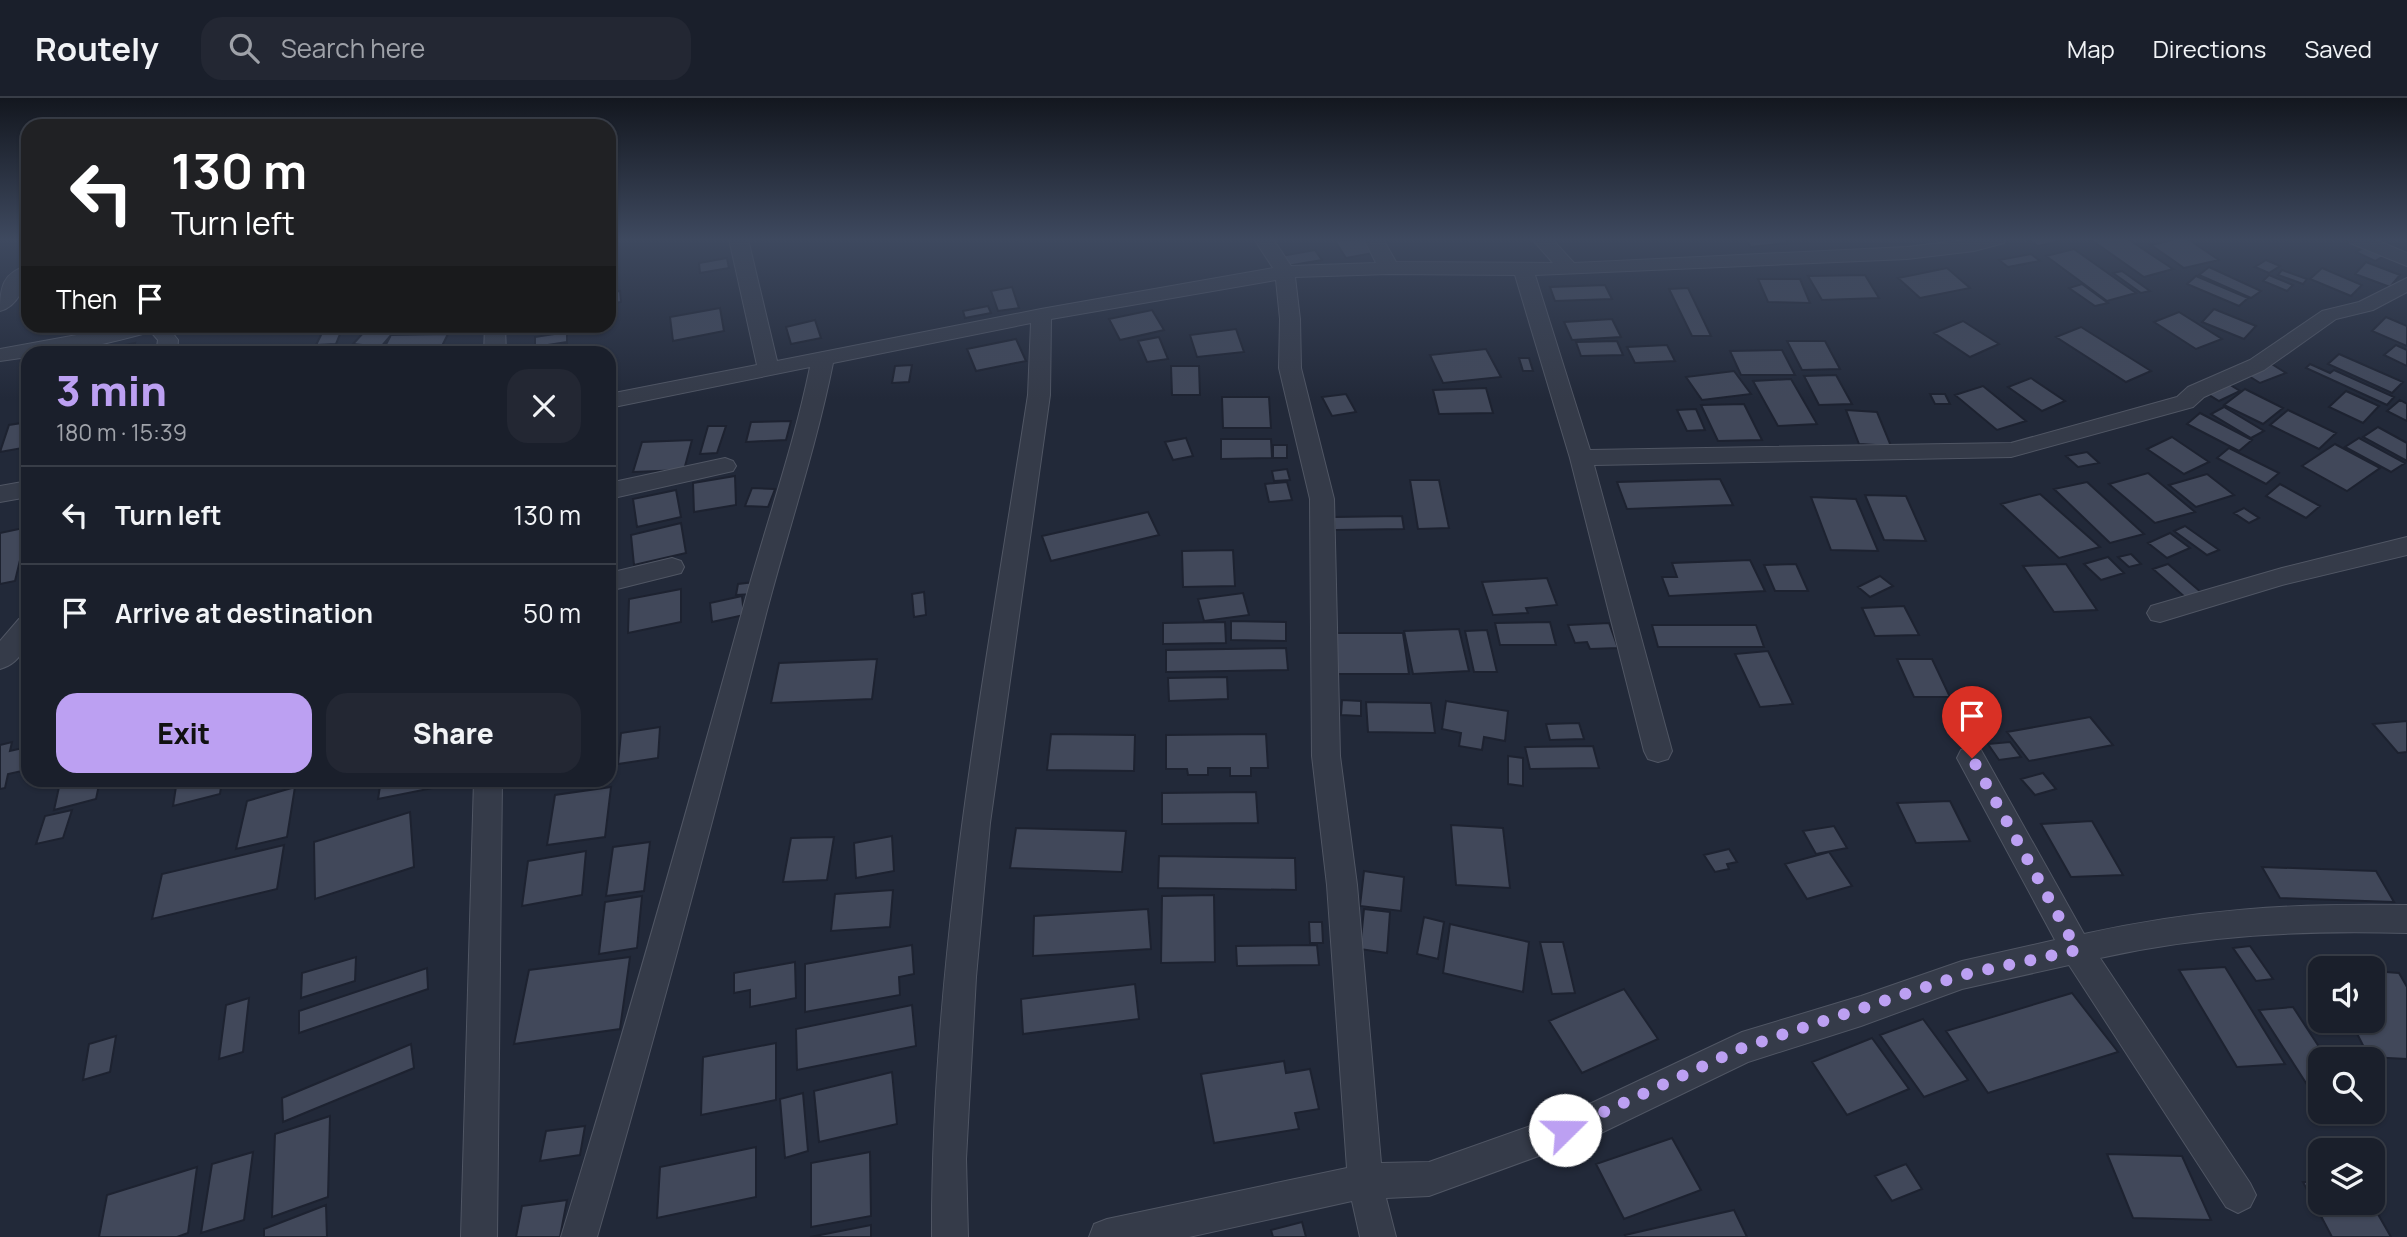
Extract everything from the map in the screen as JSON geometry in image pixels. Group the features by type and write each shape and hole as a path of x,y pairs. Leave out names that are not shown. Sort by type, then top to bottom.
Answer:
{"street":[{"path":"750,292 768,368"},
{"path":"616,400 1041,315 1171,292"},
{"path":"1287,292 1290,368 1322,499 1326,756 1342,885 1365,1181 1378,1237"},
{"path":"1530,292 1581,458 1658,751"},
{"path":"1581,458 2011,450 2185,401 2196,392 2258,365 2329,315 2367,306 2392,292"},
{"path":"950,1237 949,1159 960,977 976,824 1039,394 1041,315"},
{"path":"54,346 122,333"},
{"path":"0,355 21,351"},
{"path":"579,1237 651,995 772,545 817,393 822,358"},
{"path":"616,489 725,466"},
{"path":"0,494 21,490"},
{"path":"2160,613 2241,587 2407,546"},
{"path":"616,580 671,567"},
{"path":"0,659 21,634"},
{"path":"1972,758 2077,950 2238,1195"},
{"path":"480,1237 488,787"},
{"path":"1107,1237 1365,1181 1429,1179 1587,1122 1742,1048 1962,975 2142,935 2232,922 2325,916 2407,919"}],"building":[{"path":"616,292 620,292 621,302 616,303"},
{"path":"991,292 1014,292 1019,308 998,311"},
{"path":"1552,292 1609,292 1612,299 1555,301"},
{"path":"1671,292 1690,292 1711,336 1692,336"},
{"path":"1764,292 1805,292 1810,303 1768,302"},
{"path":"1817,292 1875,292 1879,298 1822,300"},
{"path":"1914,292 1949,292 1920,298"},
{"path":"2075,292 2093,292 2108,303 2095,306"},
{"path":"2095,292 2136,293 2107,301"},
{"path":"2206,292 2234,292 2248,298 2239,306"},
{"path":"2238,292 2259,292 2251,298"},
{"path":"988,306 991,313 965,318 963,311"},
{"path":"720,308 724,331 673,341 670,317"},
{"path":"2214,309 2256,326 2244,339 2202,322"},
{"path":"1152,310 1164,330 1120,340 1109,319"},
{"path":"2179,312 2222,339 2196,349 2154,322"},
{"path":"2386,317 2407,326 2407,346 2372,331"},
{"path":"1612,319 1621,337 1572,340 1564,322"},
{"path":"815,320 821,338 791,344 786,327"},
{"path":"1963,321 1999,344 1970,357 1934,333"},
{"path":"2081,327 2151,371 2126,382 2056,337"},
{"path":"1236,329 1244,352 1197,357 1190,335"},
{"path":"322,333 341,333 336,344 316,345"},
{"path":"363,333 392,334 382,346 353,344"},
{"path":"567,333 567,342 535,346 535,337"},
{"path":"448,334 442,346 385,346 391,335"},
{"path":"1159,337 1168,359 1147,362 1138,341"},
{"path":"1016,339 1026,361 976,371 967,349"},
{"path":"1617,341 1623,355 1581,356 1576,342"},
{"path":"1787,341 1825,341 1840,369 1802,370"},
{"path":"1667,345 1675,361 1635,363 1627,347"},
{"path":"2396,345 2407,350 2407,366 2384,355"},
{"path":"1486,349 1501,377 1443,383 1430,355"},
{"path":"1782,350 1795,375 1741,375 1730,351"},
{"path":"2339,354 2403,382 2392,393 2328,364"},
{"path":"1519,358 1529,358 1533,371 1523,371"},
{"path":"2270,363 2286,373 2260,383 2244,373"},
{"path":"2310,364 2330,373 2334,370 2394,397 2387,405 2306,368"},
{"path":"912,365 909,382 892,383 895,366"},
{"path":"1171,366 1199,366 1200,395 1172,395"},
{"path":"1734,371 1751,394 1702,400 1686,377"},
{"path":"1836,375 1852,404 1819,405 1804,376"},
{"path":"2031,378 2065,401 2042,411 2008,387"},
{"path":"1791,379 1817,424 1778,426 1753,381"},
{"path":"2227,383 2240,391 2219,401 2206,393"},
{"path":"1983,386 2026,421 1997,430 1955,395"},
{"path":"1486,388 1493,413 1439,414 1433,390"},
{"path":"2245,389 2283,408 2263,424 2224,405"},
{"path":"2346,391 2379,406 2363,423 2329,407"},
{"path":"1346,394 1356,412 1332,416 1322,397"},
{"path":"1930,394 1945,394 1950,404 1935,404"},
{"path":"1222,397 1269,397 1271,428 1223,428"},
{"path":"2400,400 2407,404 2407,421 2387,411"},
{"path":"1744,404 1762,440 1718,441 1701,405"},
{"path":"2224,407 2264,431 2251,438 2211,414"},
{"path":"1696,409 1705,430 1687,431 1677,410"},
{"path":"1846,410 1877,412 1891,446 1859,444"},
{"path":"2288,410 2336,433 2319,449 2270,425"},
{"path":"2200,413 2252,440 2239,451 2187,424"},
{"path":"791,421 786,440 746,442 751,422"},
{"path":"21,423 21,448 0,452 9,425"},
{"path":"708,426 726,426 717,453 700,454"},
{"path":"2378,427 2407,443 2407,461 2363,437"},
{"path":"2172,437 2209,462 2184,474 2147,449"},
{"path":"1186,438 1193,456 1173,460 1165,442"},
{"path":"2359,438 2405,463 2391,472 2345,447"},
{"path":"1221,439 1271,439 1272,458 1221,459"},
{"path":"692,440 684,470 633,472 642,442"},
{"path":"2335,444 2380,468 2347,491 2302,466"},
{"path":"1273,445 1287,445 1287,458 1273,458"},
{"path":"2229,448 2279,473 2266,484 2217,458"},
{"path":"2087,452 2099,463 2078,467 2066,456"},
{"path":"1287,469 1290,480 1274,481 1272,471"},
{"path":"2148,473 2195,512 2155,523 2109,484"},
{"path":"2207,474 2234,495 2196,507 2169,485"},
{"path":"735,476 736,505 694,512 693,483"},
{"path":"1720,479 1733,505 1627,509 1617,482"},
{"path":"1410,480 1439,480 1449,528 1418,529"},
{"path":"1287,482 1292,500 1269,502 1265,484"},
{"path":"2087,482 2144,534 2110,543 2054,489"},
{"path":"2280,484 2320,506 2306,518 2266,496"},
{"path":"752,488 775,489 768,507 745,506"},
{"path":"676,490 681,517 637,527 633,499"},
{"path":"2040,494 2100,547 2059,558 2001,504"},
{"path":"1865,495 1906,496 1926,541 1884,540"},
{"path":"1811,497 1856,499 1878,551 1831,550"},
{"path":"2244,508 2259,518 2249,523 2234,513"},
{"path":"1148,512 1159,535 1051,561 1042,536"},
{"path":"1402,516 1404,529 1335,530 1334,517"},
{"path":"681,523 686,553 634,565 631,535"},
{"path":"2185,526 2219,550 2207,555 2174,531"},
{"path":"21,528 21,556 15,581 0,584 0,533"},
{"path":"2170,533 2190,548 2167,558 2148,543"},
{"path":"1233,550 1235,586 1183,587 1182,551"},
{"path":"2131,554 2141,564 2129,567 2118,557"},
{"path":"2108,557 2124,573 2101,580 2084,564"},
{"path":"1750,560 1765,591 1669,596 1662,577 1677,577 1672,563"},
{"path":"1796,564 1808,591 1775,591 1764,565"},
{"path":"2066,564 2097,610 2054,612 2023,566"},
{"path":"2168,564 2202,593 2186,598 2153,569"},
{"path":"1880,576 1893,586 1870,597 1858,587"},
{"path":"1547,578 1557,605 1526,608 1528,613 1493,615 1482,582"},
{"path":"755,582 754,594 736,595 738,584"},
{"path":"681,589 681,622 628,633 629,599"},
{"path":"924,592 926,615 914,617 912,594"},
{"path":"1243,593 1249,615 1204,621 1198,599"},
{"path":"742,596 744,615 712,622 710,603"},
{"path":"1904,606 1919,635 1875,636 1862,608"},
{"path":"1231,621 1286,622 1286,641 1231,640"},
{"path":"1225,622 1226,643 1163,644 1163,623"},
{"path":"1550,622 1556,645 1500,645 1495,623"},
{"path":"1609,623 1618,648 1590,649 1587,642 1575,643 1568,625"},
{"path":"1652,625 1756,625 1764,647 1658,647"},
{"path":"1459,629 1469,671 1413,674 1404,631"},
{"path":"1487,630 1497,672 1474,672 1465,631"},
{"path":"1332,633 1403,633 1409,674 1336,674"},
{"path":"1286,648 1288,670 1166,672 1166,650"},
{"path":"1768,651 1793,704 1760,707 1735,654"},
{"path":"877,659 872,699 771,703 779,663"},
{"path":"1897,659 1932,659 1950,697 1914,697"},
{"path":"1227,677 1228,699 1169,701 1168,678"},
{"path":"1342,700 1361,701 1361,716 1341,715"},
{"path":"1446,701 1508,711 1505,741 1484,737 1482,750 1459,746 1461,733 1442,729"},
{"path":"1366,702 1431,703 1435,733 1368,732"},
{"path":"2090,717 2113,745 2029,761 2007,732"},
{"path":"2407,721 2407,752 2398,753 2373,724"},
{"path":"1579,723 1584,739 1550,740 1546,724"},
{"path":"660,727 658,758 618,764 621,733"},
{"path":"1051,734 1135,735 1134,771 1047,770"},
{"path":"1266,734 1268,768 1251,768 1251,776 1230,776 1230,768 1208,768 1208,775 1188,775 1187,769 1166,769 1166,735"},
{"path":"12,742 10,751 21,748 21,771 8,774 5,788 0,789 0,745"},
{"path":"2010,742 2021,757 1999,760 1988,744"},
{"path":"1593,746 1599,768 1530,769 1525,747"},
{"path":"1508,756 1523,758 1523,786 1508,784"},
{"path":"2043,773 2056,789 2035,795 2021,779"},
{"path":"59,787 99,787 96,799 54,810"},
{"path":"176,787 221,787 220,794 173,806"},
{"path":"295,787 287,837 236,849 247,801"},
{"path":"380,787 438,787 378,799"},
{"path":"611,787 605,837 547,845 555,795"},
{"path":"1256,792 1258,823 1162,824 1162,793"},
{"path":"1950,801 1970,841 1916,843 1897,803"},
{"path":"72,810 63,838 36,844 45,816"},
{"path":"410,812 414,867 315,899 314,842"},
{"path":"2092,821 2123,875 2071,877 2041,824"},
{"path":"1451,825 1503,828 1510,888 1456,885"},
{"path":"1834,826 1847,848 1816,854 1803,831"},
{"path":"1016,828 1126,831 1122,872 1010,868"},
{"path":"892,836 894,871 856,878 854,843"},
{"path":"834,837 827,880 783,882 791,838"},
{"path":"650,842 644,891 606,896 613,847"},
{"path":"284,845 277,889 152,919 162,874"},
{"path":"1729,849 1737,862 1727,864 1729,869 1715,872 1704,855"},
{"path":"586,851 582,895 522,906 528,861"},
{"path":"1829,852 1852,886 1807,899 1785,864"},
{"path":"1159,856 1295,858 1296,890 1158,888"},
{"path":"2262,867 2376,871 2394,902 2280,898"},
{"path":"1364,871 1404,877 1401,911 1360,906"},
{"path":"893,890 890,927 831,931 835,894"},
{"path":"1214,895 1215,962 1161,963 1162,896"},
{"path":"642,896 637,948 599,954 605,902"},
{"path":"1148,909 1151,949 1033,956 1034,916"},
{"path":"1364,909 1390,912 1387,953 1360,949"},
{"path":"1424,917 1444,922 1438,959 1417,954"},
{"path":"1309,922 1322,922 1323,943 1310,943"},
{"path":"1450,924 1529,942 1523,992 1443,973"},
{"path":"1540,942 1563,942 1575,993 1552,994"},
{"path":"912,945 914,974 899,977 900,995 805,1012 805,964"},
{"path":"1317,945 1319,965 1237,966 1236,946"},
{"path":"2250,946 2273,979 2256,981 2233,948"},
{"path":"356,957 355,981 301,998 302,973"},
{"path":"630,957 620,1029 514,1044 529,970"},
{"path":"795,962 796,998 750,1007 750,990 734,993 734,973"},
{"path":"2225,967 2285,1064 2237,1067 2179,970"},
{"path":"427,968 428,989 299,1033 299,1011"},
{"path":"2385,972 2399,973 2407,987 2407,1059 2385,1058 2385,1047 2364,1047 2357,1033 2385,1033"},
{"path":"1135,984 1139,1019 1023,1034 1021,999"},
{"path":"1624,989 1658,1039 1582,1073 1549,1021"},
{"path":"2072,993 2118,1052 1988,1093 1946,1031"},
{"path":"249,998 243,1052 219,1059 226,1005"},
{"path":"912,1005 916,1046 797,1070 796,1029"},
{"path":"2293,1007 2319,1047 2308,1047 2308,1086 2259,1010"},
{"path":"1923,1019 1968,1080 1924,1097 1880,1035"},
{"path":"116,1036 110,1072 83,1080 89,1044"},
{"path":"1872,1038 1909,1089 1847,1115 1812,1062"},
{"path":"776,1043 776,1100 701,1115 703,1057"},
{"path":"411,1044 414,1068 283,1122 282,1098"},
{"path":"1284,1061 1286,1073 1310,1069 1319,1109 1295,1113 1299,1129 1214,1143 1201,1074"},
{"path":"892,1072 897,1124 819,1142 814,1091"},
{"path":"803,1093 808,1151 785,1158 780,1099"},
{"path":"330,1116 328,1197 272,1217 275,1134"},
{"path":"585,1126 580,1155 540,1161 546,1131"},
{"path":"1672,1138 1701,1190 1624,1219 1596,1164"},
{"path":"756,1147 756,1197 657,1218 660,1167"},
{"path":"253,1152 244,1220 201,1233 212,1164"},
{"path":"870,1152 871,1216 811,1227 811,1163"},
{"path":"2107,1154 2182,1156 2211,1220 2133,1218"},
{"path":"1906,1164 1922,1189 1892,1201 1875,1176"},
{"path":"197,1167 188,1233 177,1237 99,1237 107,1195"},
{"path":"567,1200 560,1237 516,1237 522,1206"},
{"path":"326,1205 327,1237 264,1237 264,1229"},
{"path":"1734,1210 1747,1237 1625,1235"},
{"path":"2320,1215 2378,1215 2391,1237 2332,1237"},
{"path":"1302,1222 1306,1237 1273,1237 1271,1230"},
{"path":"871,1225 871,1237 810,1237"}],"route":[{"path":"1565,1130 1742,1048 1861,1011 1962,975 2077,950 1972,758"}]}
